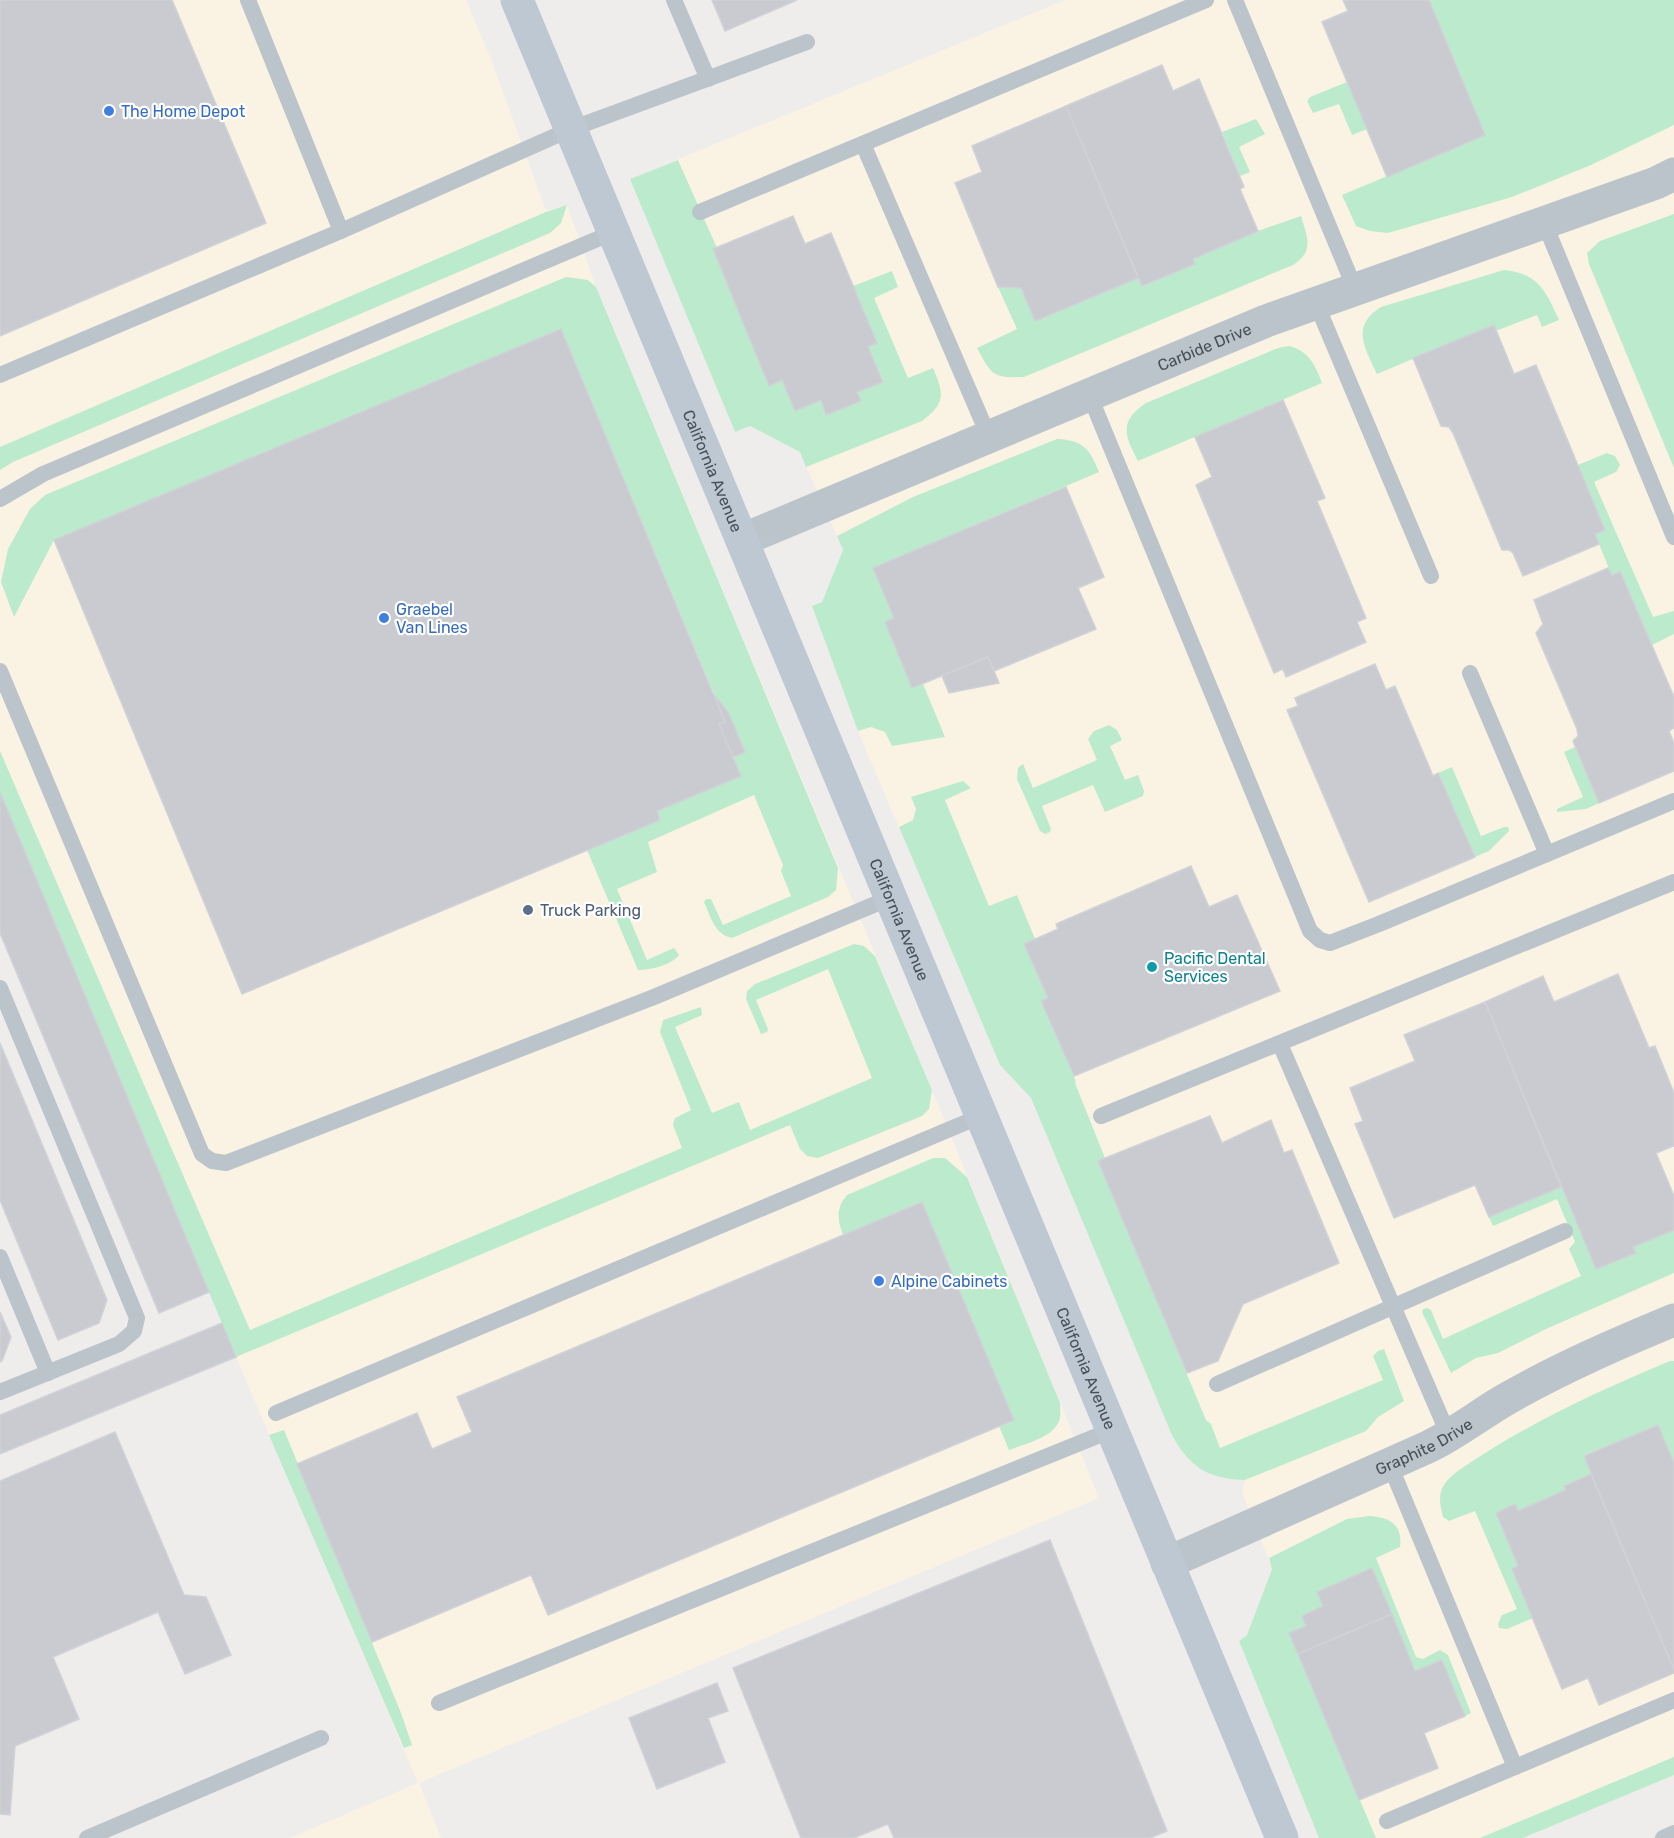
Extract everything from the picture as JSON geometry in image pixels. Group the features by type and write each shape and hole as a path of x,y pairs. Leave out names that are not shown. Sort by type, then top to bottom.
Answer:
{"main road":[{"name":"California Avenue","path":"517,0 1282,1838"}],"street":[{"name":"Carbide Drive","path":"742,540 1266,321 1656,183 1674,174"},
{"name":"Graphite Drive","path":"1167,1563 1449,1436 1503,1401 1597,1352 1674,1320"}],"lane":[{"path":"248,0 341,231"},
{"path":"674,0 708,79"},
{"path":"700,212 1206,0"},
{"path":"1235,0 1355,289"},
{"path":"0,375 341,231 571,129 807,42"},
{"path":"863,144 989,437"},
{"path":"1544,222 1674,537"},
{"path":"0,499 43,474 614,232"},
{"path":"1316,303 1431,576"},
{"path":"1089,394 1310,932 1320,940 1330,942 1674,801"},
{"path":"0,671 202,1154 212,1161 226,1163 654,996 890,898"},
{"path":"1470,673 1546,854"},
{"path":"1101,1116 1674,882"},
{"path":"0,988 137,1318 134,1331 119,1344 0,1392"},
{"path":"1280,1044 1449,1436"},
{"path":"276,1413 981,1116"},
{"path":"1217,1384 1565,1231"},
{"path":"0,1257 48,1372"},
{"path":"439,1702 1112,1430"},
{"path":"1390,1464 1515,1767"},
{"path":"1387,1821 1674,1700"},
{"path":"87,1838 321,1738"},
{"path":"1663,1838 1674,1833"}],"shaded area":[{"path":"0,0 466,0 491,59 546,211 567,205 596,287 932,1090 1099,1498 419,1783 441,1838 290,1838 418,1783 236,1357 0,792"},
{"path":"1065,0 1674,0 1674,1757 1480,1838 1319,1838 1239,1641 1247,1635 1272,1568 1242,1492 1245,1480 1219,1477 1196,1466 1184,1455 1171,1433 1031,1098 1000,1065 858,731 812,606 822,602 843,550 837,536 800,452 750,426 735,432 630,179"}],"green space":[{"path":"1429,0 1674,0 1674,125 1591,165 1512,197 1388,233 1370,231 1356,226 1342,195 1485,135"},
{"path":"1347,82 1367,129 1352,135 1339,104 1313,113 1307,101 1310,97"},
{"path":"1256,119 1265,134 1239,147 1250,172 1240,176 1222,132"},
{"path":"678,160 717,248 713,250 769,385 782,380 821,400 827,415 860,401 857,392 882,382 868,347 877,343 853,286 892,271 898,287 874,298 908,378 933,368 941,397 930,415 922,421 806,467 800,452 750,426 735,432 630,179"},
{"path":"567,205 561,223 550,233 13,462 0,470 0,447 546,212"},
{"path":"1674,214 1674,468 1589,264 1587,253 1600,241"},
{"path":"1301,216 1308,243 1300,260 1293,265 1024,377 1006,377 994,373 977,348 1017,329 998,287 1021,288 1036,321 1138,278 1143,286 1194,264 1193,259 1258,231"},
{"path":"1504,270 1533,279 1545,292 1559,320 1542,327 1537,315 1496,331 1493,325 1377,374 1363,338 1363,330 1371,314 1381,307"},
{"path":"566,277 588,280 596,287 838,868 836,890 828,897 732,938 717,929 704,902 706,899 711,899 723,925 791,896 781,871 783,865 754,795 648,842 657,872 617,889 647,960 674,948 679,955 666,964 643,970 638,970 587,850 660,820 657,811 733,757 745,751 728,712 715,696 561,329 54,540 14,617 1,582 8,549 30,509 45,495"},
{"path":"1289,346 1306,355 1317,370 1322,383 1138,461 1127,436 1127,429 1131,416 1146,403 1278,348"},
{"path":"1057,439 1073,441 1084,447 1099,472 874,568 894,618 885,623 912,688 923,684 945,737 892,746 885,732 871,727 858,731 812,606 822,602 843,550 837,536 913,497"},
{"path":"1607,453 1615,456 1620,465 1616,472 1594,482 1653,617 1674,611 1674,634 1652,645 1620,572 1612,576 1595,534 1605,529 1578,465"},
{"path":"1109,725 1117,730 1122,740 1110,746 1125,780 1138,775 1144,791 1143,796 1105,812 1093,785 1042,806 1051,829 1045,834 1040,831 1017,779 1018,768 1023,764 1033,788 1097,760 1088,739 1094,731"},
{"path":"1575,747 1599,803 1586,809 1557,812 1557,809 1583,797 1564,752"},
{"path":"0,751 250,1330 682,1148 673,1125 675,1118 691,1110 660,1032 663,1020 701,1007 702,1015 675,1027 712,1113 739,1102 750,1130 872,1078 828,969 756,1000 768,1029 767,1032 761,1034 746,999 747,991 755,984 854,944 864,946 875,956 932,1090 929,1109 922,1116 818,1158 807,1156 800,1149 790,1125 236,1357 0,792"},
{"path":"1452,767 1481,836 1508,827 1509,831 1489,851 1475,857 1438,773"},
{"path":"963,781 971,788 945,800 989,906 1017,895 1035,939 1024,944 1048,998 1041,1002 1076,1082 1105,1158 1098,1161 1206,1420 1211,1424 1220,1448 1383,1380 1373,1356 1384,1349 1404,1401 1378,1417 1366,1431 1245,1480 1220,1477 1209,1473 1184,1454 1171,1433 1031,1098 1000,1065 899,827 913,820 916,809 911,797"},
{"path":"933,1158 945,1158 967,1177 1060,1403 1060,1418 1052,1430 1039,1439 1009,1450 999,1426 1013,1419 922,1202 843,1235 840,1224 839,1209 847,1195"},
{"path":"1561,1187 1596,1269 1636,1253 1633,1247 1674,1230 1674,1273 1546,1329 1498,1353 1476,1358 1451,1373 1422,1312 1423,1309 1431,1310 1443,1339 1581,1276 1569,1249 1575,1242 1557,1199 1493,1226 1489,1217"},
{"path":"1674,1361 1674,1463 1658,1425 1584,1455 1591,1474 1565,1485 1566,1490 1518,1511 1515,1504 1496,1513 1518,1566 1512,1569 1533,1618 1507,1629 1499,1628 1498,1624 1502,1615 1517,1609 1475,1511 1449,1521 1443,1517 1440,1499 1443,1486 1463,1467 1527,1428"},
{"path":"284,1430 401,1713 412,1745 404,1748 269,1435"},
{"path":"1369,1516 1389,1520 1399,1533 1400,1547 1376,1558 1416,1657 1423,1659 1440,1650 1448,1655 1471,1713 1465,1716 1442,1660 1415,1671 1372,1569 1318,1592 1323,1606 1306,1626 1289,1633 1376,1838 1319,1838 1239,1641 1247,1635 1272,1569 1269,1558 1347,1519"},
{"path":"1674,1757 1674,1775 1523,1838 1480,1838"}],"building":[{"name":"The Home Depot","path":"0,0 172,0 266,223 0,336"},
{"path":"712,0 797,0 725,31"},
{"path":"1343,0 1429,0 1485,135 1387,177 1322,22 1348,11"},
{"path":"1162,65 1173,91 1199,79 1244,187 1240,189 1258,231 1193,259 1195,264 1142,286 1066,106"},
{"path":"1066,106 1138,278 1035,321 1021,288 998,287 955,183 982,172 972,146"},
{"path":"793,216 805,244 831,233 877,343 868,347 883,382 857,392 861,401 826,415 821,400 795,411 782,380 769,386 713,249"},
{"path":"1494,325 1514,374 1536,365 1605,530 1595,534 1599,544 1523,576 1513,553 1509,550 1502,550 1453,433 1449,427 1441,426 1413,358"},
{"name":"Graebel Van Lines","path":"561,329 725,722 719,724 741,776 657,811 660,820 242,994 54,540"},
{"path":"1283,400 1325,498 1317,501 1366,618 1357,622 1366,642 1286,677 1283,669 1274,673 1196,485 1212,477 1195,437"},
{"path":"1066,487 1104,577 1078,588 1096,629 994,671 988,657 912,688 885,622 894,618 873,568"},
{"path":"1608,568 1612,576 1620,571 1674,697 1674,728 1669,731 1674,743 1674,771 1599,803 1573,741 1578,736 1577,729 1536,633 1543,624 1534,600"},
{"path":"988,657 999,683 949,693 942,676"},
{"path":"1375,664 1386,690 1395,686 1433,776 1438,773 1475,857 1369,902 1287,710 1298,706 1295,698"},
{"path":"715,696 728,712 745,752 733,757 719,724 725,722"},
{"path":"0,792 209,1292 159,1313 0,933"},
{"name":"Pacific Dental Services","path":"1191,866 1209,907 1237,895 1280,991 1074,1076 1041,1001 1048,998 1024,944 1058,929 1056,924"},
{"path":"1618,974 1649,1048 1655,1046 1674,1093 1674,1146 1656,1153 1674,1196 1674,1230 1633,1247 1636,1253 1596,1269 1485,1002 1543,976 1554,1002"},
{"path":"1485,1002 1561,1187 1489,1217 1475,1185 1394,1218 1355,1124 1363,1121 1350,1088 1415,1061 1404,1035"},
{"path":"0,1043 107,1300 99,1323 58,1340 0,1200"},
{"path":"1210,1116 1222,1143 1271,1120 1284,1153 1292,1150 1339,1263 1243,1304 1218,1361 1187,1373 1098,1161"},
{"path":"922,1202 1014,1420 548,1615 531,1575 372,1642 297,1464 417,1413 432,1449 472,1432 457,1397"},
{"path":"0,1312 11,1337 0,1362"},
{"path":"222,1323 236,1357 0,1454 0,1415"},
{"path":"1658,1425 1674,1463 1674,1670 1584,1456"},
{"path":"115,1432 184,1595 206,1597 231,1655 185,1674 158,1612 53,1657 79,1719 15,1746 10,1815 0,1814 0,1481"},
{"path":"1591,1474 1674,1670 1674,1673 1599,1705 1588,1678 1562,1689 1512,1569 1518,1566 1496,1513 1515,1504 1518,1511 1566,1490 1564,1486"},
{"path":"1050,1540 1167,1831 1150,1838 894,1838 888,1824 854,1838 801,1838 733,1668"},
{"path":"1372,1568 1392,1614 1298,1654 1289,1633 1306,1626 1302,1616 1323,1606 1317,1592"},
{"path":"1392,1614 1415,1671 1442,1660 1465,1716 1424,1733 1438,1768 1359,1800 1298,1654"},
{"path":"717,1683 728,1711 708,1718 725,1762 657,1789 629,1718"}],"place":[{"name":"The Home Depot","path":"109,111"},
{"name":"Graebel Van Lines","path":"384,618"},
{"name":"Truck Parking","path":"528,910"},
{"name":"Pacific Dental Services","path":"1152,967"},
{"name":"Alpine Cabinets","path":"879,1281"}]}
